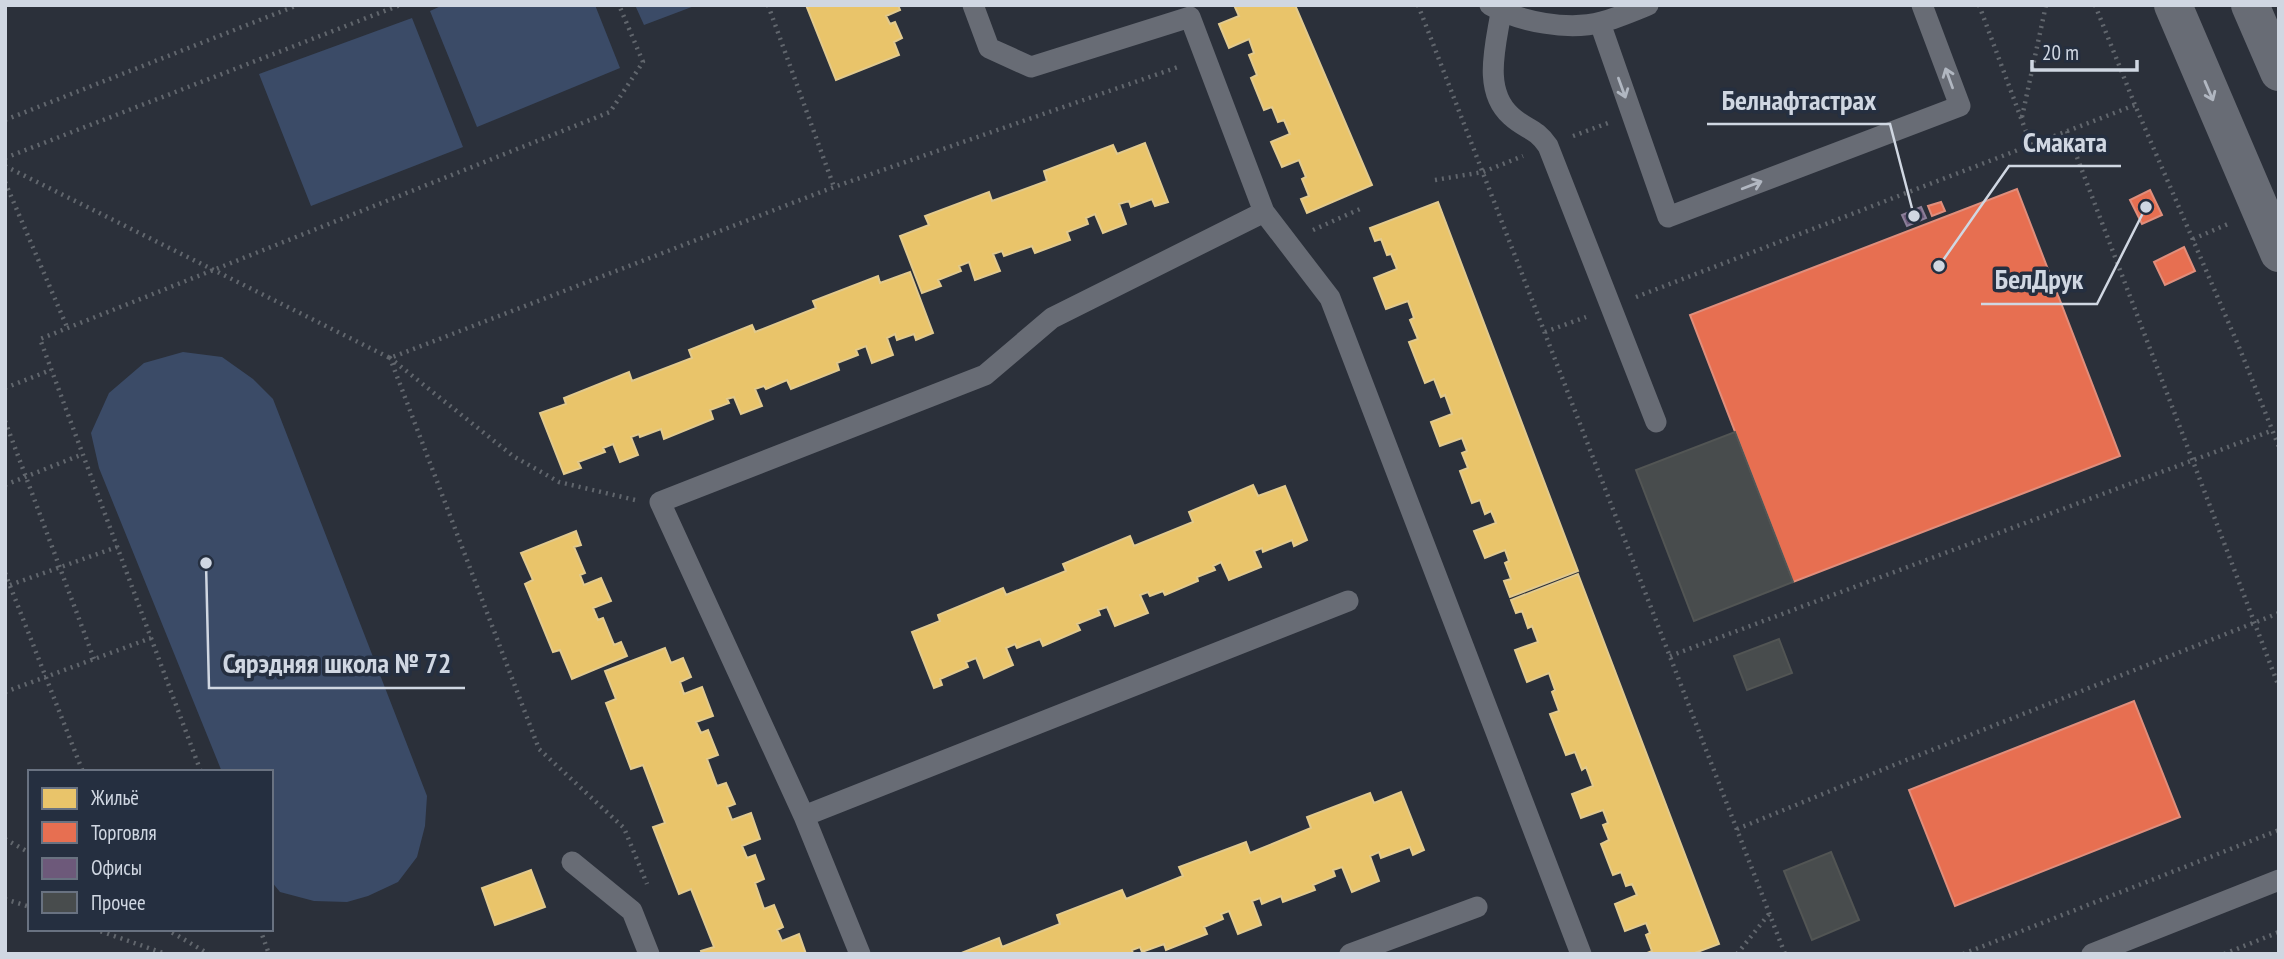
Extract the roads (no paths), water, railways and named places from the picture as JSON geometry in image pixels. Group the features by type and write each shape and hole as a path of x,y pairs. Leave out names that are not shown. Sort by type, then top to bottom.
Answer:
{"main road":[{"path":"2173,5 2279,253"},
{"path":"2250,5 2279,72"}],"lane":[{"path":"973,5 989,48 1031,67 1189,17 1264,212 1330,298 1581,954"},
{"path":"1648,5 1600,23 1550,24 1528,21 1496,8 1493,66 1497,96 1508,114 1540,134 1548,146 1656,422"},
{"path":"1600,23 1668,217 1959,107 1922,5"},
{"path":"860,954 804,816 660,502 985,375 1052,318 1264,212"},
{"path":"804,816 1348,601"},
{"path":"572,862 632,911 649,954"},
{"path":"2092,954 2279,880"},
{"path":"1350,954 1477,907"}],"place":[{"name":"БелДрук","path":"2146,207"},
{"name":"Белнафтастрах","path":"1914,216"},
{"name":"Смаката","path":"1939,266"},
{"name":"Сярэдняя школа № 72","path":"206,563"}]}
